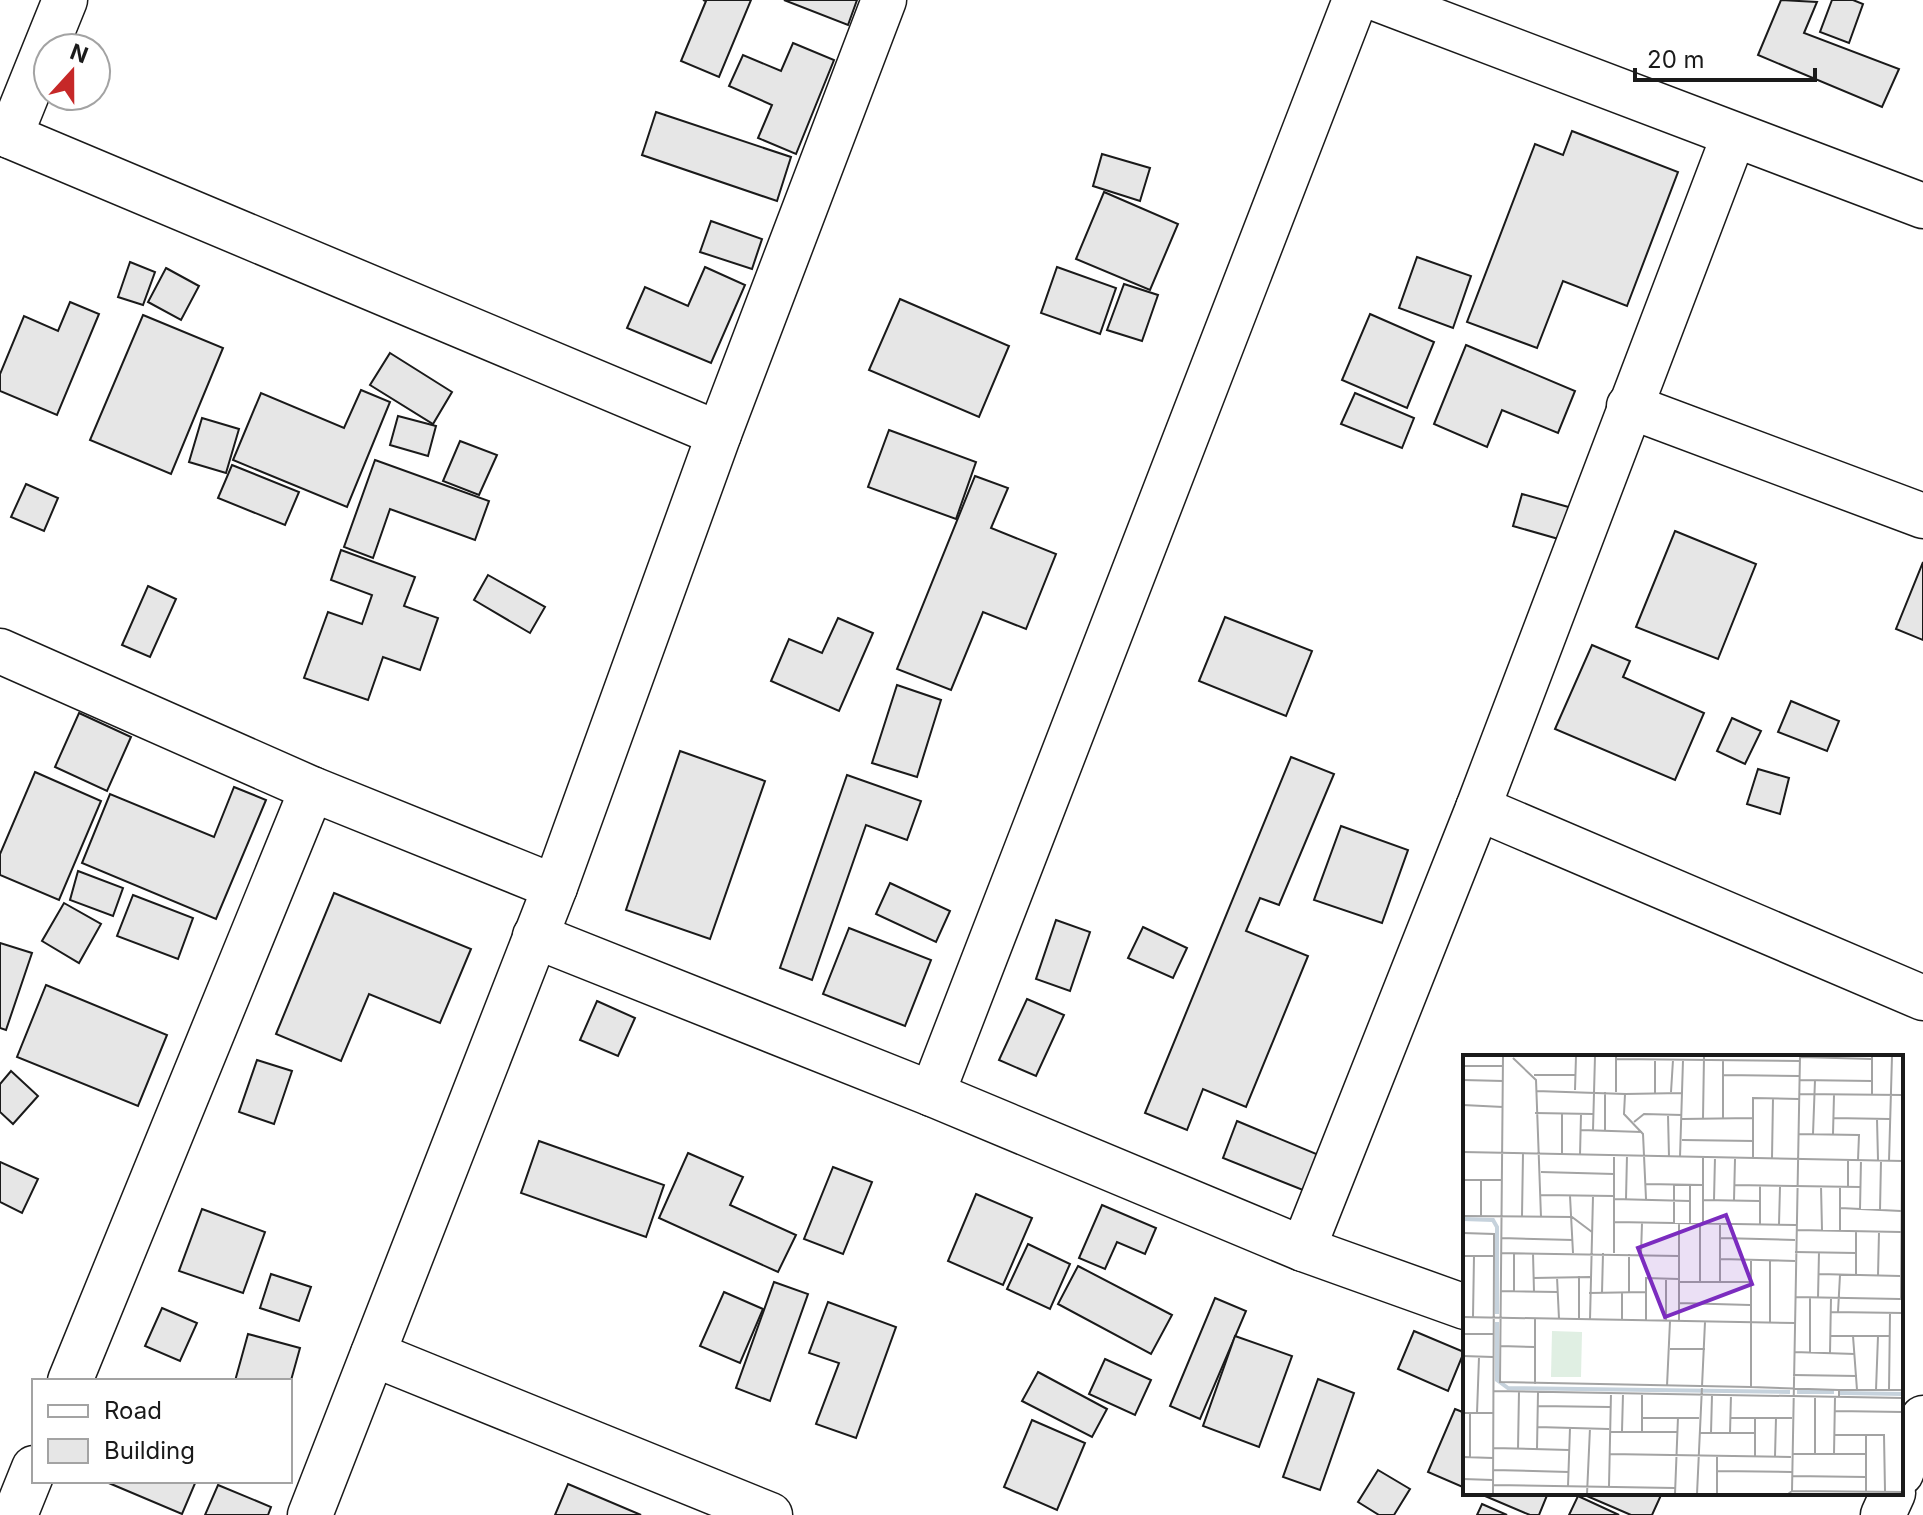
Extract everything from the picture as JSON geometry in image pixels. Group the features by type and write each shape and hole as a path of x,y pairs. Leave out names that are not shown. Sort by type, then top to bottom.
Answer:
{"street":[{"path":"65,0 5,134 719,434"},
{"path":"310,1515 555,887 719,434 884,0"},
{"path":"932,1094 1355,0"},
{"path":"1403,4 1923,206"},
{"path":"1303,1249 1478,808 1734,135"},
{"path":"1629,406 1923,516"},
{"path":"0,651 312,789 555,887"},
{"path":"71,1379 312,789"},
{"path":"1478,808 1923,998"},
{"path":"535,936 932,1094 1303,1249 1463,1306"},
{"path":"373,1354 770,1515"},
{"path":"1903,1466 1923,1418"},
{"path":"15,1515 32,1473"},
{"path":"1883,1515 1891,1495"}],"building":[{"path":"703,0 751,0 719,77 681,61 706,1"},
{"path":"784,0 857,0 848,25"},
{"path":"1781,0 1817,2 1804,33 1899,69 1882,107 1758,55"},
{"path":"1832,0 1853,0 1863,4 1849,43 1820,32"},
{"path":"793,43 834,60 796,154 758,138 772,105 729,86 743,55 781,71"},
{"path":"656,112 791,157 777,201 642,155"},
{"path":"1572,131 1678,172 1627,306 1563,281 1537,348 1467,322 1535,144 1563,155"},
{"path":"1102,154 1150,168 1140,201 1093,186"},
{"path":"1104,192 1178,224 1150,290 1076,259"},
{"path":"711,221 762,239 752,269 700,252"},
{"path":"1417,257 1471,276 1453,328 1399,308"},
{"path":"130,262 155,272 143,305 118,297"},
{"path":"705,267 745,285 711,363 627,328 645,287 688,306"},
{"path":"1057,267 1116,288 1100,334 1041,313"},
{"path":"166,268 199,286 181,320 148,302"},
{"path":"1124,284 1158,295 1142,341 1107,330"},
{"path":"900,299 1009,346 979,417 869,370"},
{"path":"70,302 99,314 57,415 0,391 0,374 24,316 58,331"},
{"path":"1370,314 1434,342 1407,408 1342,380"},
{"path":"143,315 223,348 171,474 90,440"},
{"path":"1466,345 1575,391 1558,433 1502,410 1487,447 1434,424"},
{"path":"390,353 452,392 433,424 370,385"},
{"path":"361,390 390,402 347,507 233,460 261,393 344,428"},
{"path":"1355,393 1414,418 1402,448 1341,424"},
{"path":"398,416 436,426 428,456 390,445"},
{"path":"202,418 239,429 226,473 189,462"},
{"path":"889,430 976,462 956,519 868,487"},
{"path":"460,441 497,455 479,495 443,481"},
{"path":"375,460 489,501 475,540 390,509 373,558 344,547"},
{"path":"232,465 299,492 285,525 218,498"},
{"path":"975,476 1008,488 991,528 1056,554 1026,629 983,612 951,690 897,669"},
{"path":"26,484 58,498 44,531 11,517"},
{"path":"1522,494 1572,508 1562,540 1513,526"},
{"path":"1675,531 1756,564 1718,659 1636,627"},
{"path":"341,550 415,577 404,606 438,618 420,670 383,657 368,700 304,678 328,612 362,624 372,595 331,580"},
{"path":"1923,562 1923,640 1896,629"},
{"path":"488,575 545,607 530,633 474,600"},
{"path":"148,586 176,599 150,657 122,645"},
{"path":"1225,617 1312,651 1286,716 1199,681"},
{"path":"838,618 873,633 839,711 771,681 789,639 822,653"},
{"path":"1592,645 1630,661 1623,677 1704,713 1675,780 1555,729"},
{"path":"897,685 941,700 917,777 872,763"},
{"path":"1791,701 1839,721 1827,751 1778,732"},
{"path":"79,713 131,737 107,791 55,767"},
{"path":"1732,718 1761,731 1745,764 1717,751"},
{"path":"680,751 765,781 710,939 626,910"},
{"path":"1291,757 1334,774 1279,905 1260,898 1246,931 1308,956 1246,1107 1203,1089 1187,1130 1145,1113"},
{"path":"1758,769 1789,778 1780,814 1747,804"},
{"path":"35,772 101,801 59,900 0,875 0,854"},
{"path":"847,775 921,801 907,840 866,825 812,980 780,968"},
{"path":"234,787 266,800 216,919 82,863 110,794 214,837"},
{"path":"1341,826 1408,850 1382,923 1314,900"},
{"path":"78,871 123,888 113,916 70,900"},
{"path":"890,883 950,911 936,942 876,914"},
{"path":"334,893 471,949 440,1023 369,994 341,1061 276,1034"},
{"path":"133,895 193,918 178,959 117,936"},
{"path":"64,903 101,924 79,963 42,941"},
{"path":"1056,920 1090,932 1070,991 1036,979"},
{"path":"1143,927 1187,948 1173,978 1128,958"},
{"path":"849,928 931,960 905,1026 823,994"},
{"path":"0,943 32,953 6,1030 0,1028"},
{"path":"46,985 167,1035 138,1106 17,1057"},
{"path":"1027,999 1064,1015 1036,1076 999,1060"},
{"path":"597,1001 635,1018 618,1056 580,1040"},
{"path":"257,1060 292,1071 274,1124 239,1112"},
{"path":"11,1071 38,1096 13,1124 0,1112 0,1084"},
{"path":"1237,1121 1338,1163 1323,1198 1223,1158"},
{"path":"539,1141 664,1185 646,1237 521,1193"},
{"path":"688,1153 743,1177 730,1205 796,1235 778,1272 659,1218"},
{"path":"0,1162 38,1179 22,1213 0,1202"},
{"path":"833,1167 872,1182 843,1254 804,1239"},
{"path":"976,1194 1032,1218 1003,1285 948,1261"},
{"path":"1102,1205 1156,1228 1145,1254 1117,1242 1105,1269 1079,1258"},
{"path":"202,1209 265,1232 243,1293 179,1271"},
{"path":"1028,1244 1070,1264 1050,1309 1007,1289"},
{"path":"1078,1266 1172,1315 1151,1354 1058,1304"},
{"path":"271,1274 311,1287 299,1321 260,1308"},
{"path":"774,1282 808,1294 770,1401 736,1388"},
{"path":"724,1292 763,1309 740,1363 700,1346"},
{"path":"1215,1298 1246,1311 1200,1419 1170,1406"},
{"path":"828,1302 896,1327 856,1438 816,1424 839,1363 809,1353"},
{"path":"162,1308 197,1323 180,1361 145,1346"},
{"path":"1414,1331 1463,1352 1448,1391 1398,1369"},
{"path":"248,1334 300,1348 291,1379 236,1379"},
{"path":"1235,1336 1292,1356 1259,1447 1203,1426"},
{"path":"1105,1359 1151,1380 1135,1415 1089,1394"},
{"path":"1038,1372 1107,1409 1092,1437 1022,1401"},
{"path":"1318,1379 1354,1393 1320,1490 1283,1477"},
{"path":"1455,1409 1463,1412 1463,1487 1428,1472"},
{"path":"1032,1420 1085,1443 1057,1510 1004,1487"},
{"path":"1378,1470 1410,1489 1394,1515 1379,1515 1358,1502"},
{"path":"109,1483 195,1483 182,1514"},
{"path":"568,1484 641,1515 555,1515"},
{"path":"218,1485 271,1507 268,1515 205,1515"},
{"path":"1483,1495 1547,1495 1539,1515 1530,1515"},
{"path":"1585,1495 1661,1495 1652,1515 1631,1515"},
{"path":"1578,1496 1619,1515 1569,1515"},
{"path":"1482,1504 1507,1515 1477,1515"}]}
